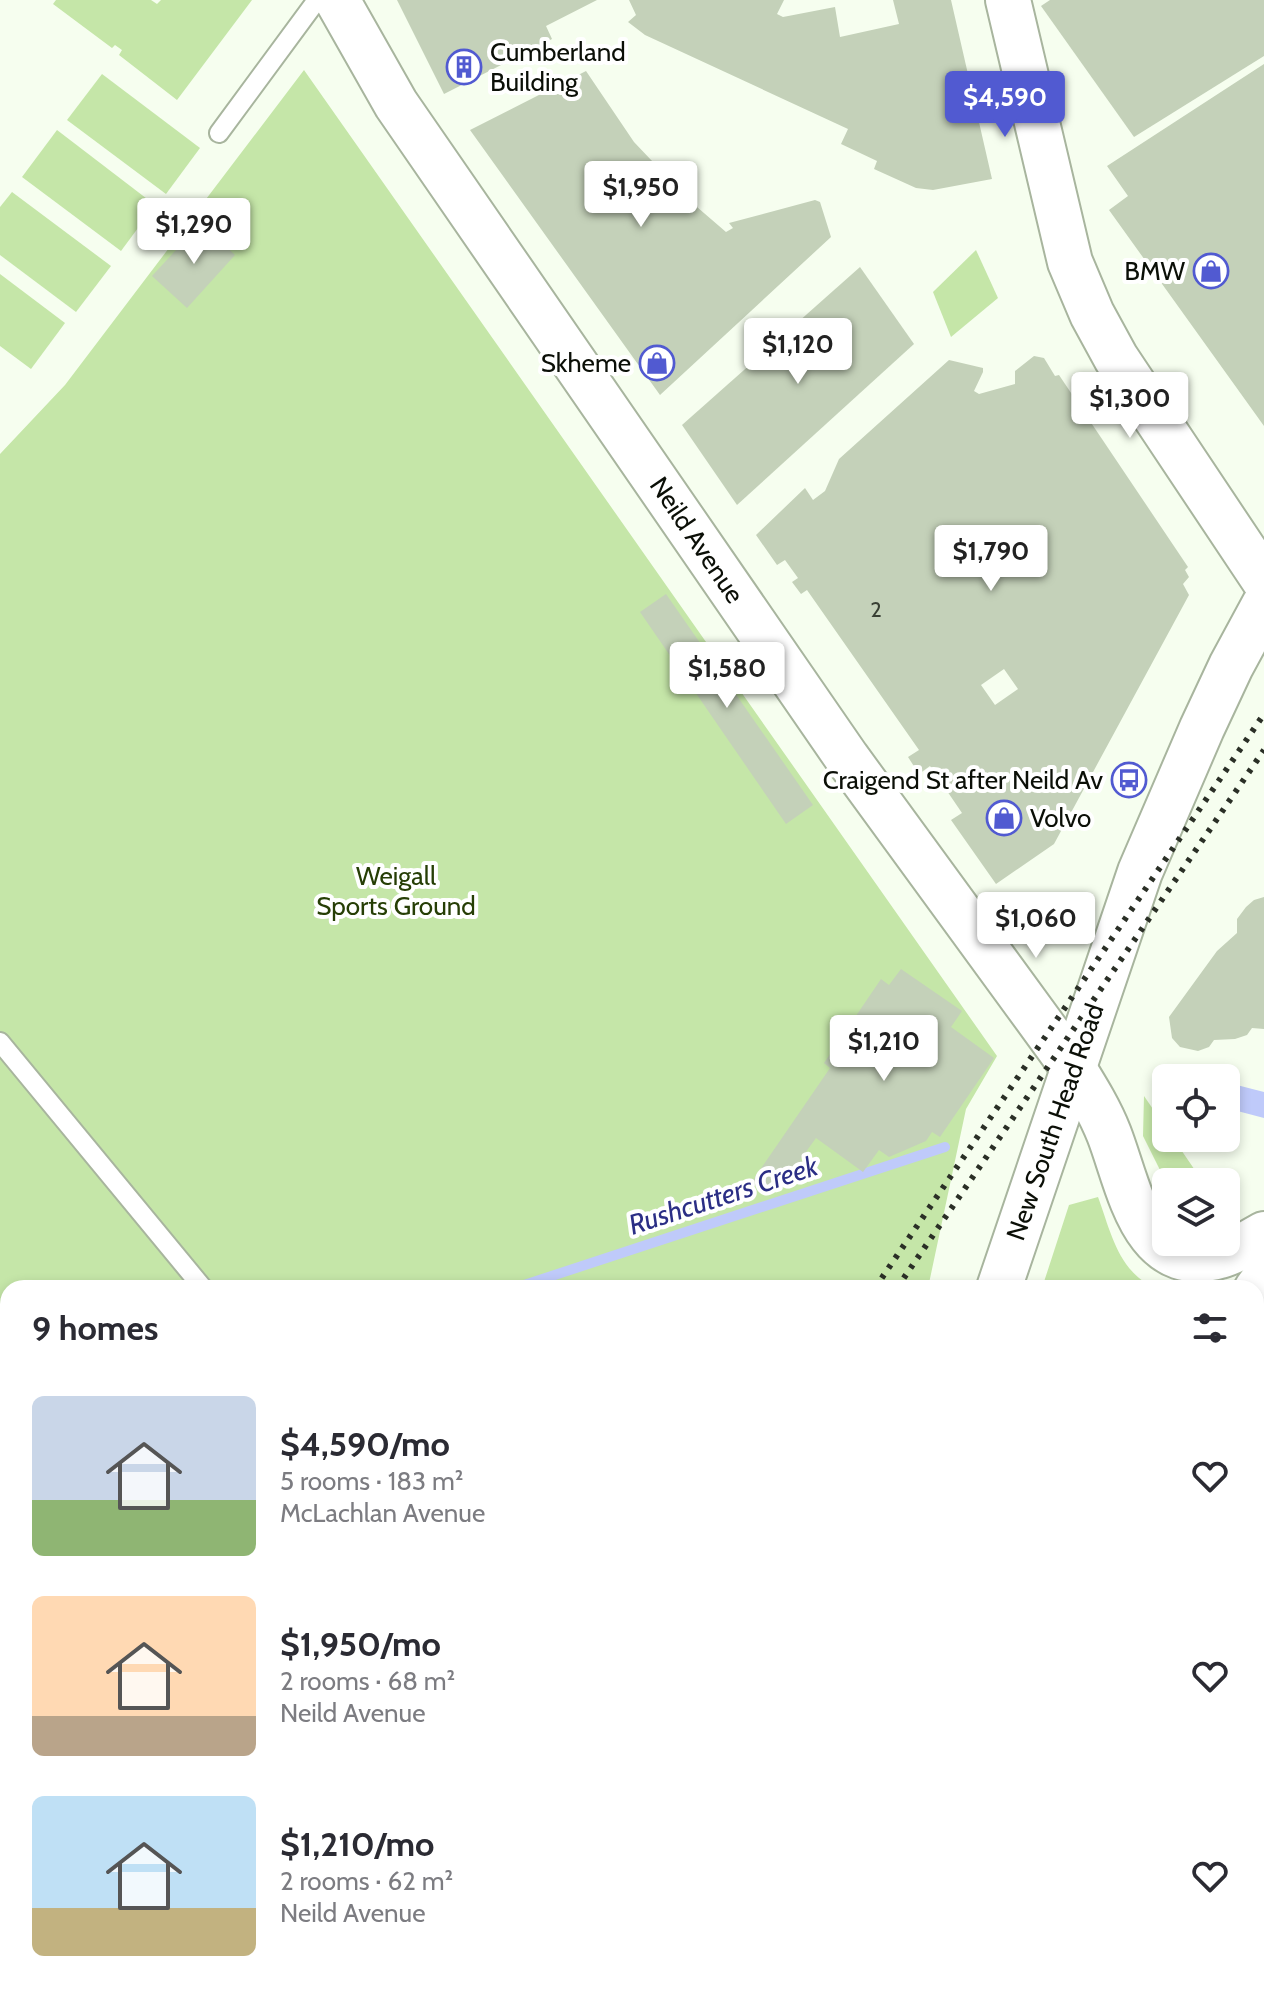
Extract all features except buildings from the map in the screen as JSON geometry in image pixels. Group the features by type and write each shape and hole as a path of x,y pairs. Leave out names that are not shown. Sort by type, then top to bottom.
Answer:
{"main road":[{"name":"Neild Avenue","path":"337,0 396,104 829,732 1074,1069 1108,1132 1138,1218 1157,1243 1185,1258 1205,1259 1229,1253 1264,1234"},
{"path":"1008,0 1070,262 1092,314 1116,358 1264,580"},
{"name":"New South Head Road","path":"1002,1280 1140,872 1213,703 1264,605"}],"lane":[{"path":"219,133 317,0"},
{"path":"0,1042 196,1280"}],"green space":[{"path":"56,0 151,0 157,4 161,0 252,0 177,100 119,55 122,50 115,45 112,48 53,4"},
{"name":"Weigall Sports Ground","path":"304,70 997,1056 966,1109 930,1280 0,1280 0,454 65,385"},
{"path":"102,74 200,148 166,194 67,120"},
{"path":"57,130 155,205 121,251 22,177"},
{"path":"12,192 111,266 76,312 0,255 0,207"},
{"path":"976,250 998,298 951,337 933,292"},
{"path":"0,274 65,323 31,369 0,346"},
{"path":"1144,1096 1152,1108 1152,1152 1183,1152 1193,1168 1159,1168 1143,1136"},
{"path":"1098,1197 1124,1261 1141,1280 1045,1280 1069,1205"}],"water":[{"path":"1240,1086 1264,1092 1264,1118 1240,1112"}],"waterway":[{"name":"Rushcutters Creek","path":"539,1280 945,1147"}],"railway":[{"path":"880,1280 1264,714"},
{"path":"902,1280 1264,750"}],"place":[{"name":"Cumberland Building","path":"464,67"},
{"name":"BMW","path":"1211,271"},
{"name":"Skheme","path":"657,363"},
{"name":"Craigend St after Neild Av","path":"1129,780"},
{"name":"Volvo","path":"1004,818"}]}
